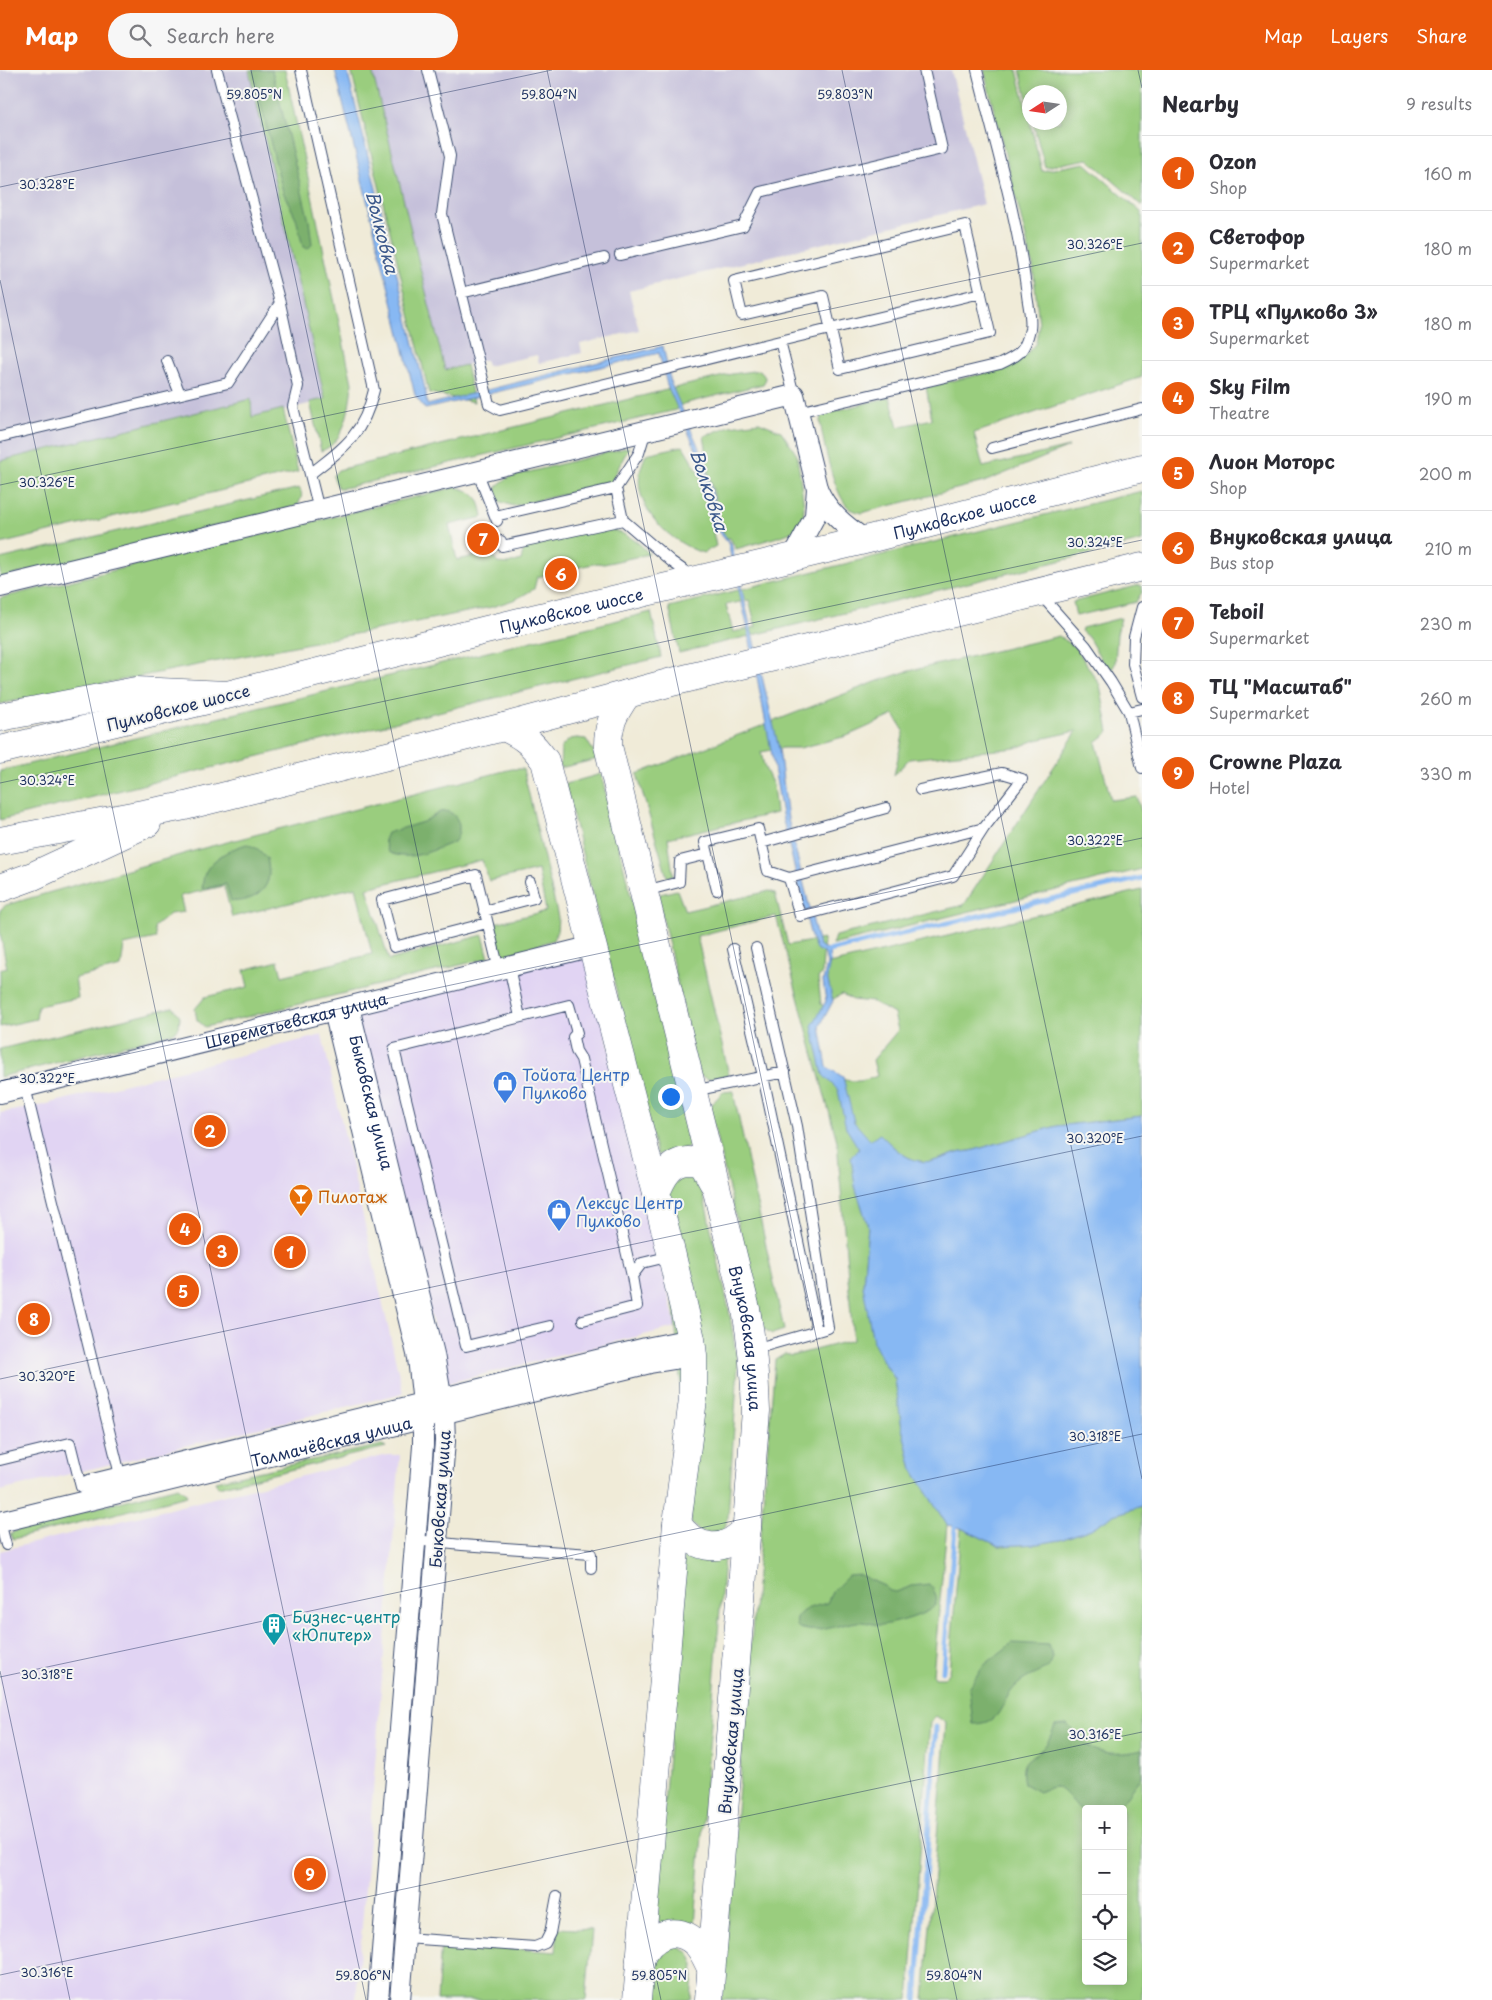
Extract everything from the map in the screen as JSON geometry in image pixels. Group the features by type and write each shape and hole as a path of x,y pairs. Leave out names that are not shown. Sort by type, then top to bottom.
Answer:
{"main road":[{"name":"Пулковское шоссе","path":"0,750 486,630 865,540 1140,467"},
{"path":"0,841 185,806 627,694 1142,567"},
{"path":"0,717 136,692 227,695"},
{"name":"Внуковская улица","path":"627,694 614,712 608,730 608,746 713,1182 746,1309 753,1349 756,1411 709,2000"},
{"path":"504,726 523,736 534,745 545,761 656,1192 692,1347 693,1399 677,1524 637,2000"},
{"path":"0,888 32,876 185,806"},
{"path":"656,1192 666,1172 674,1165 684,1161 695,1161 702,1164 713,1182"},
{"path":"677,1524 684,1534 694,1542 711,1546 729,1543 739,1537 747,1528"},
{"path":"640,1959 654,1939 665,1934 677,1933 688,1937 698,1945 711,1968"}],"street":[{"path":"0,587 646,430 796,403 822,501 841,522 865,540"},
{"path":"793,557 814,516 817,488"},
{"name":"Шереметьевская улица","path":"0,1093 593,946"},
{"name":"Быковская улица","path":"342,1009 434,1354 433,1409 415,1540 378,2000"},
{"name":"Толмачёвская улица","path":"0,1522 123,1484 433,1409 646,1348 692,1347"},
{"name":"Быковская улица","path":"400,2000 445,1441 433,1409"},
{"name":"Толмачёвская улица","path":"0,1507 81,1487 123,1484"}],"lane":[{"path":"216,70 280,303 298,386 293,407 319,510"},
{"path":"301,70 374,390 369,411 359,429 344,449 310,474"},
{"path":"428,70 450,156 442,214 489,404 500,410 981,292"},
{"path":"620,254 744,226 760,192 942,149 924,70"},
{"path":"780,340 796,403 1000,364 1016,357 1023,350 1030,327 1024,276 1009,200 977,70"},
{"path":"965,225 981,292 990,333 840,369 823,296 742,315 734,281 965,225"},
{"path":"461,293 604,258"},
{"path":"0,437 228,383 280,303"},
{"path":"166,361 180,394"},
{"path":"992,448 1142,409"},
{"path":"477,471 496,519 616,488 639,453 646,430"},
{"path":"616,488 623,520 672,562 698,580"},
{"path":"501,541 502,546 623,520"},
{"path":"1039,593 1086,646 1111,682 1128,712 1142,768"},
{"path":"1142,607 1134,637 1133,664 1142,697"},
{"path":"1128,712 1142,709"},
{"path":"789,878 800,916 953,876 984,828 1022,779 1002,773 920,790"},
{"path":"761,843 886,808"},
{"path":"717,890 705,842 758,829 768,871 789,878 984,828"},
{"path":"644,891 679,882 680,861 708,854"},
{"path":"487,923 394,947 382,900 476,876 487,923 520,1017"},
{"path":"484,911 534,898 530,882"},
{"path":"753,1349 828,1328 798,1126 756,948"},
{"path":"733,949 763,1076 817,1331"},
{"path":"550,1326 466,1346 394,1049 569,1005 577,1033 573,1037 576,1052 581,1059 632,1276 637,1306 583,1320"},
{"path":"692,1092 785,1072"},
{"path":"26,1087 123,1484"},
{"path":"632,1276 642,1263 672,1256"},
{"path":"0,1460 70,1443 81,1487"},
{"path":"0,1522 6,1544"},
{"path":"415,1540 591,1554 590,1568"},
{"path":"406,1938 535,1947 545,1943 550,1933 557,1896"}],"shaded area":[{"path":"0,70 249,70 325,400 0,479"},
{"path":"372,70 951,70 984,204 629,291 639,330 580,344 582,353 539,363 537,355 487,366 485,360 445,370"},
{"path":"586,950 676,1327 448,1383 352,1003"},
{"path":"322,1035 403,1393 0,1491 0,1113 39,1106"},
{"path":"387,1455 400,1455 356,2000 0,2000 0,1551"}],"green space":[{"path":"249,70 285,70 352,383 348,412 341,432 329,447 321,451 310,402 325,399"},
{"path":"252,70 272,70 309,221 312,244 308,249 303,247 296,218 283,192"},
{"path":"351,70 372,70 445,370 466,365 474,402 429,393"},
{"path":"984,70 1017,70 1022,90 1022,130 1032,130 1042,171 1085,163 1142,213 1142,377 974,433 983,467 1069,447 984,482 861,513 848,507 837,489 829,465 820,420 823,414 890,397 898,427 932,419 926,387 1003,369 1024,357 1036,343 1039,325 1033,266"},
{"path":"1020,70 1142,70 1142,206 1088,159 1045,167 1035,130 1067,130 1067,85 1024,85"},
{"path":"760,370 766,379 763,384 683,404 676,410 344,488 338,488 333,476 338,470 732,374"},
{"path":"251,399 252,417 283,409 298,472 0,544 0,461"},
{"path":"759,422 781,431 797,455 804,506 803,522 797,530 736,549 730,538 725,538 704,455 706,447 704,436 730,426"},
{"path":"683,446 701,476 716,546 703,553 679,541 657,523 642,499 639,486 640,470 646,454"},
{"path":"629,447 610,484 513,506 498,501 496,490 499,484 509,477"},
{"path":"456,487 476,496 483,517 449,525 457,560 489,553 497,563 508,564 521,560 526,541 592,529 622,534 636,541 649,554 604,564 597,563 537,577 534,589 516,599 492,607 0,704 0,598"},
{"path":"299,488 302,495 297,506 0,578 0,559"},
{"path":"1142,491 1142,541 679,653 669,607","holes":["749,600 756,627 733,632 726,605"]},
{"path":"1142,586 1142,592 1136,602 1076,616 1073,602"},
{"path":"651,612 661,657 0,820 0,771"},
{"path":"1121,618 1117,634 1115,664 1112,669 1107,669 1088,637 1081,631 1082,628"},
{"path":"1059,636 1076,648 1100,685 1109,732 1096,742 1111,800 1137,797 1142,814 1142,869 832,945 835,936 964,905 1077,731 1036,740 1016,748 909,759 894,775 904,731 894,715 847,736 800,748 783,748 761,752 764,766 773,785 776,813 668,838 673,875 667,877 637,774 905,672"},
{"path":"570,739 586,739 598,759 560,768 561,747"},
{"path":"512,769 523,769 558,917 557,932 553,940 501,958 495,923 546,911 538,870 489,881 482,860 367,888 389,960 483,935 489,958 205,1027 197,1020 195,1009 205,997 248,987 244,970 278,961 282,976 372,954 356,887 232,917 224,886 180,896 184,912 170,914 154,927 156,938 124,945 121,967 75,978 78,998 38,1006 36,1019 0,1027 0,970 7,968 0,933 0,910 6,905 204,848"},
{"path":"601,774 692,1146 657,1155 565,784"},
{"path":"446,811 457,819 459,824 459,833 454,842 430,852 413,856 396,855 388,852 384,840 387,833 423,822 440,812"},
{"path":"247,844 258,849 267,858 268,881 261,892 250,899 231,901 226,884 202,889 204,875 217,858"},
{"path":"677,890 685,911 769,891 775,893 788,945 824,939 822,973 818,978 821,1004 826,1008 816,1026 824,1069 837,1077 849,1081 862,1081 877,1076 873,1060 898,1030 894,1014 873,1002 853,1000 842,994 830,1001 825,978 829,964 1142,890 1142,1116 1057,1126 928,1162 905,1156 880,1134 855,1186 868,1226 863,1286 883,1361 895,1379 902,1428 912,1469 947,1525 933,1674 935,1678 944,1678 949,1672 961,1528 999,1546 1037,1544 1060,1540 1091,1529 1111,1516 1142,1506 1142,2000 924,2000 946,1723 936,1716 930,1722 909,2000 721,2000 775,1360 785,1354 791,1356 853,1340 837,1141 776,916 697,936 729,1075 708,1079 698,1075 659,901 660,894"},
{"path":"173,1007 180,1016 179,1027 173,1033 0,1077 0,1049"},
{"path":"733,1091 784,1330 772,1334 763,1328 709,1107 723,1092"},
{"path":"686,1172 698,1180 703,1193 729,1310 738,1366 728,1517 720,1535 700,1532 691,1523 691,1503 664,1192"},
{"path":"382,1445 386,1447 218,1487 215,1481"},
{"path":"178,1487 187,1496 13,1539 10,1534 25,1526"},
{"path":"684,1556 724,1558 695,1924 674,1926 664,1924 655,1918"},
{"path":"860,1575 884,1586 890,1591 896,1592 912,1586 929,1584 935,1594 936,1603 931,1609 918,1615 886,1624 878,1625 858,1622 820,1630 797,1627 798,1616 801,1613 827,1603 832,1592 848,1576"},
{"path":"1012,1643 1049,1645 1052,1657 1048,1668 1030,1676 1014,1688 999,1713 990,1721 973,1724 969,1688 982,1667"},
{"path":"1067,1724 1085,1744 1098,1751 1117,1753 1142,1750 1142,1777 1120,1804 1082,1805 1082,1811 1059,1788 1055,1787 1039,1792 1024,1784 1023,1767 1025,1762 1047,1743 1055,1725"},
{"path":"558,1928 592,1930 586,2000 437,2000 441,1943 556,1952"},
{"path":"677,1946 689,1953 694,1965 691,2000 653,2000 656,1959 664,1948"}],"water":[{"name":"Волковка","path":"335,70 347,70 426,393 427,405 663,346 671,384 702,455 722,532 731,543 779,749 788,819 819,946 829,950 830,962 827,977 833,1001 820,1026 827,1067 843,1077 854,1122 870,1140 880,1134 905,1156 928,1162 1057,1126 1142,1116 1142,1506 1111,1516 1091,1529 1060,1540 1037,1544 999,1546 961,1528 947,1525 912,1469 902,1428 895,1379 873,1342 863,1286 868,1226 855,1186 851,1157 859,1149 846,1128 838,1090 823,1075 812,1026 826,1001 823,981 827,964 825,954 816,949 811,937 783,820 747,625 728,543 719,532 699,456 667,385 659,353 425,409 415,395"}],"waterway":[{"path":"828,951 1142,878"},
{"path":"943,1671 955,1528"},
{"path":"916,2000 936,1727"}],"place":[{"name":"Teboil","path":"483,539"},
{"name":"Внуковская улица","path":"561,574"},
{"name":"Тойота Центр Пулково","path":"505,1104"},
{"name":"Светофор","path":"210,1131"},
{"name":"Пилотаж","path":"301,1217"},
{"name":"Sky Film","path":"185,1229"},
{"name":"Лексус Центр Пулково","path":"559,1232"},
{"name":"ТРЦ «Пулково 3»","path":"222,1251"},
{"name":"Ozon","path":"290,1252"},
{"name":"Лион Моторс","path":"183,1291"},
{"name":"ТЦ \"Масштаб\"","path":"34,1319"},
{"name":"Бизнес-центр «Юпитер»","path":"274,1646"},
{"name":"Crowne Plaza","path":"310,1874"}]}
